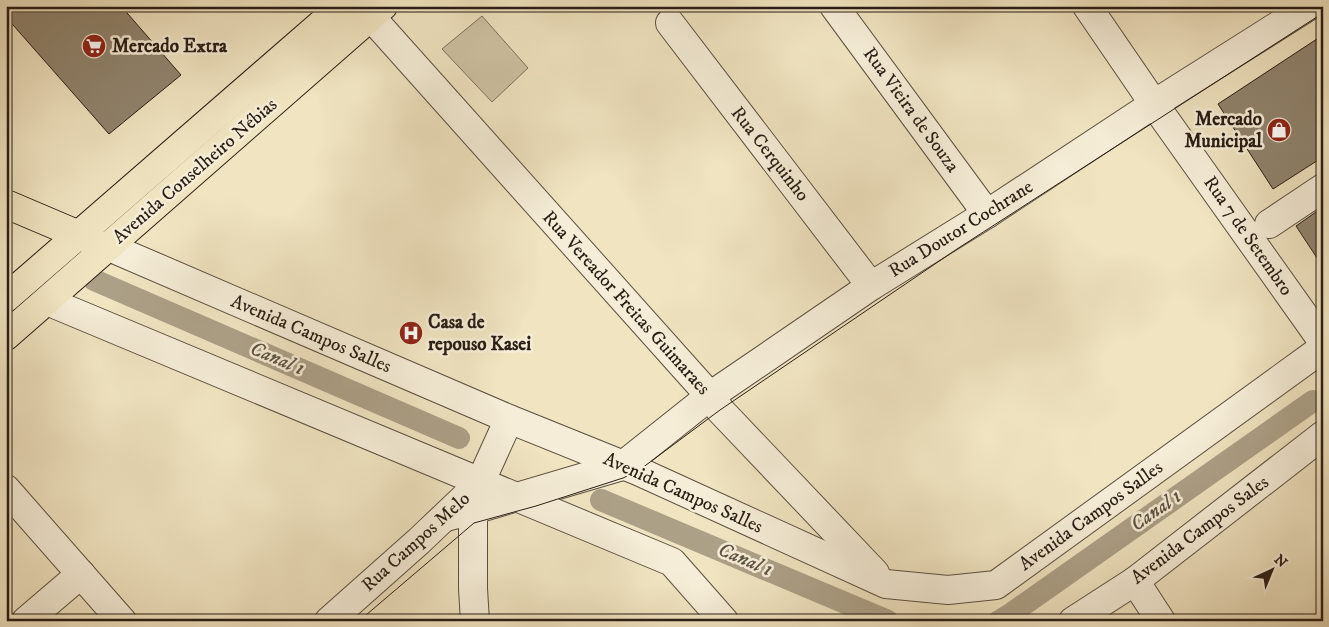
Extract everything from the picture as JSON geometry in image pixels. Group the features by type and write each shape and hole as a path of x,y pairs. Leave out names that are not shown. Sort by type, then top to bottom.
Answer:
{"main road":[{"name":"Avenida Conselheiro Nébias","path":"10,290 79,235 342,6"},
{"name":"Avenida Conselheiro Nébias","path":"6,336 377,12"},
{"name":"Avenida Campos Salles","path":"6,204 109,247"},
{"path":"10,290 46,301"}],"street":[{"name":"Rua Vieira de Souza","path":"834,6 987,214"},
{"name":"Rua 7 de Setembro","path":"1087,6 1154,104 1323,342"},
{"name":"Rua Doutor Cochrane","path":"622,466 710,396 871,286 987,214 1154,104 1310,6"},
{"name":"Rua Vereador Freitas Guimaraes","path":"377,12 710,396 720,410 886,584"},
{"name":"Rua Cerquinho","path":"670,23 871,286"},
{"path":"1269,224 1323,188"},
{"name":"Avenida Campos Salles","path":"109,247 509,419 638,471 886,584 948,590 996,585 1323,348"},
{"path":"46,301 672,562 724,621"},
{"path":"480,483 509,419"},
{"name":"Avenida Campos Sales","path":"1073,621 1135,581 1323,435"},
{"path":"446,516 473,510 622,466"},
{"name":"Rua Campos Melo","path":"329,621 480,483"},
{"path":"6,489 122,621"},
{"path":"473,510 475,621"},
{"path":"26,621 81,574"},
{"path":"1135,581 1161,621"}],"shaded area":[{"path":"482,16 528,68 492,102 442,49"}],"building":[{"name":"Mercado Extra","path":"6,6 121,6 181,75 109,134 6,17"},
{"name":"Mercado Municipal","path":"1323,35 1323,157 1273,189 1218,104"},
{"path":"1323,207 1323,267 1296,226"}],"waterway":[{"name":"Canal 1","path":"94,280 459,438"},
{"name":"Canal 1","path":"999,621 1313,401"},
{"name":"Canal 1","path":"601,500 888,621"}],"tram line":[{"path":"359,621 474,523 536,506 623,478 638,471 720,410 957,249 1323,13"}],"place":[{"name":"Mercado Extra","path":"94,46"},
{"name":"Mercado Municipal","path":"1279,130"},
{"name":"Casa de repouso Kasei","path":"411,333"}]}
